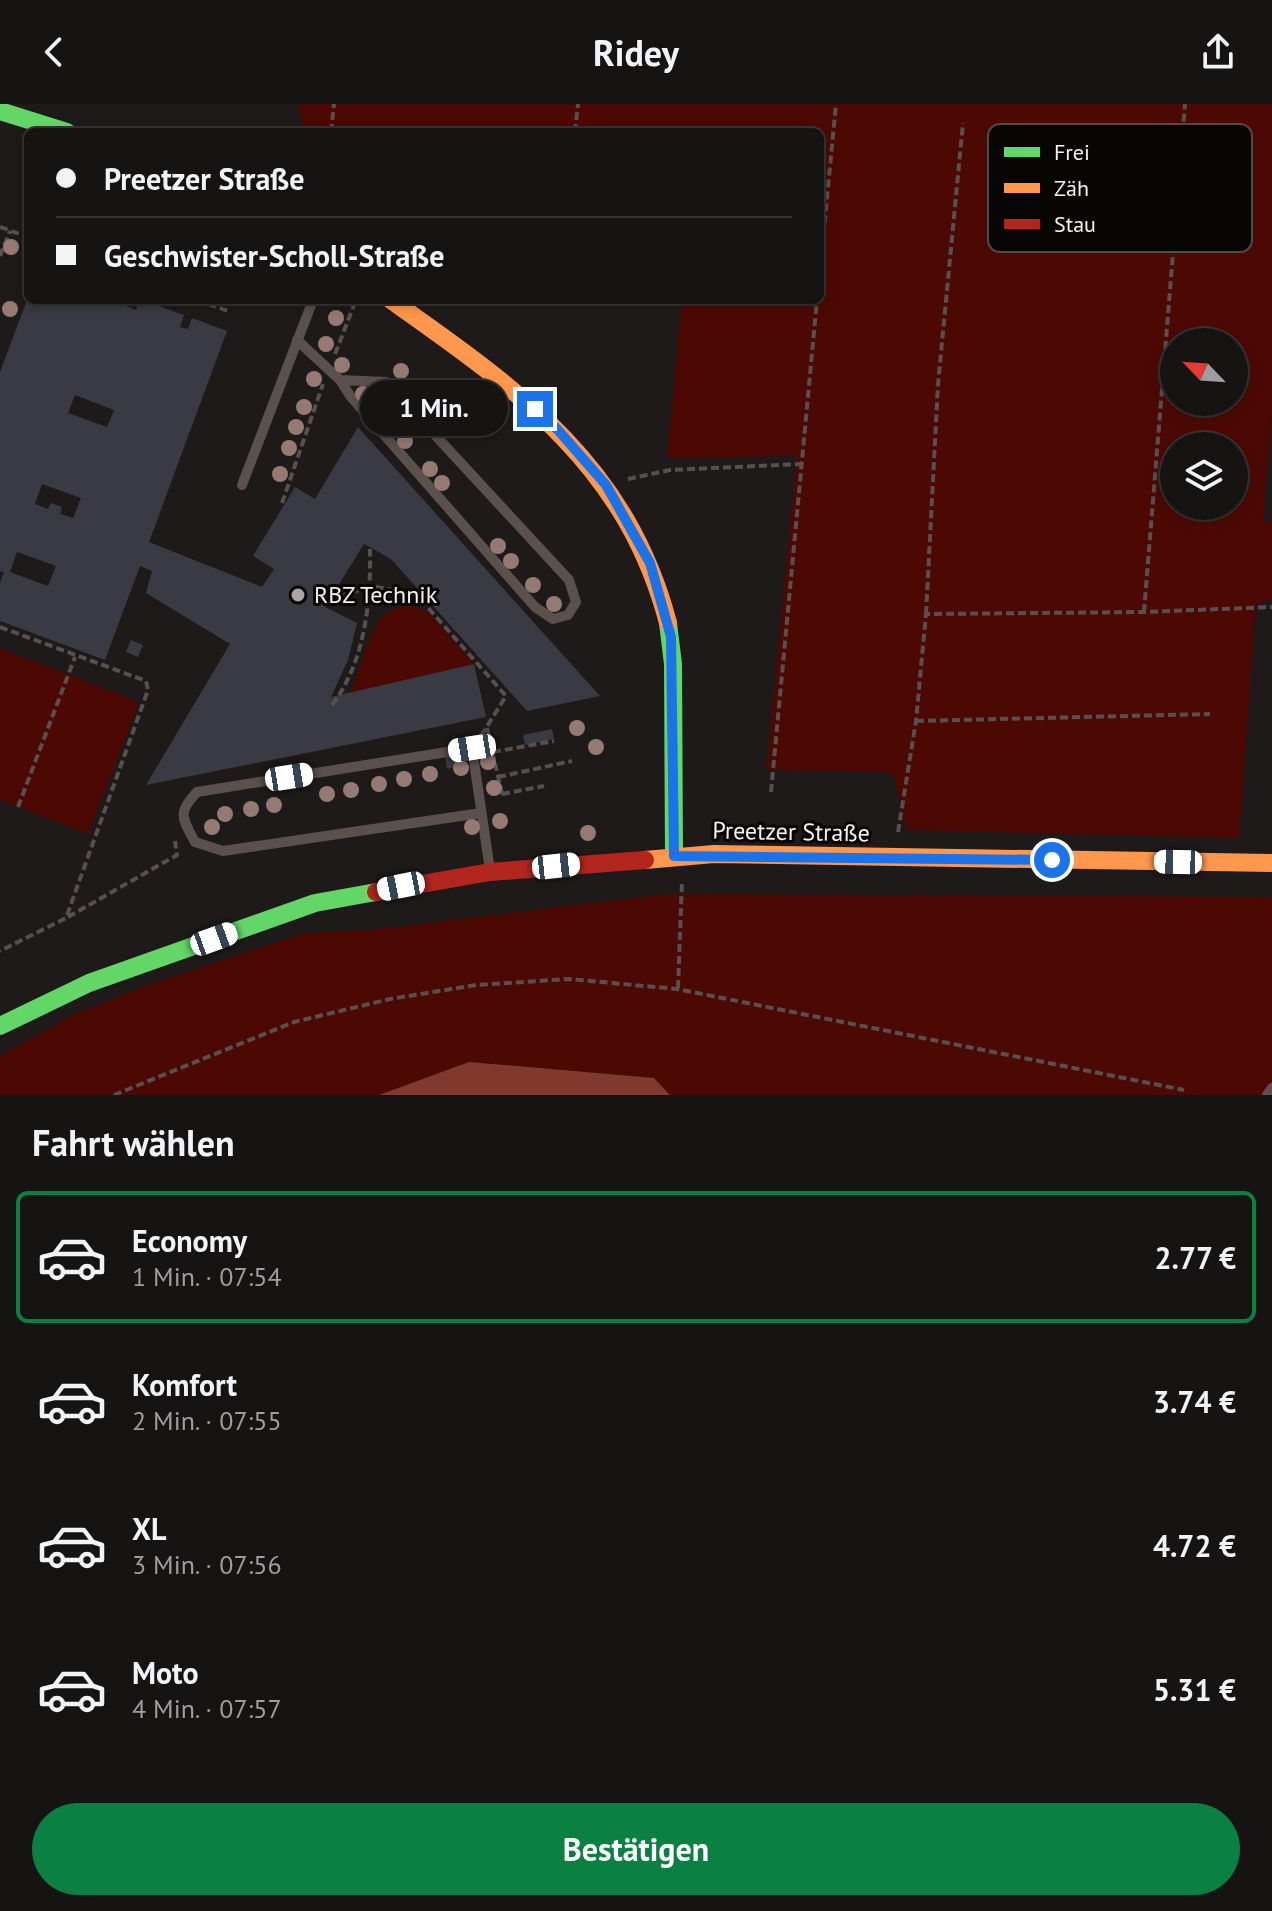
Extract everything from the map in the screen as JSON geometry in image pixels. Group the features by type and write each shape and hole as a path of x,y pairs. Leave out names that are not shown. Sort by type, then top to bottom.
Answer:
{"street":[{"path":"0,111 54,128"},
{"path":"397,304 488,367 558,430 606,485 650,563 671,637 678,855"},
{"name":"Preetzer Straße","path":"0,1026 89,983 315,903 490,872 678,855 1272,863"}],"lane":[{"path":"242,485 311,304"},
{"path":"297,340 340,380 351,397 535,607 553,619 568,615 576,602 569,580 386,382 340,380"},
{"path":"481,813 223,851 195,842 183,819 184,806 197,792 472,748 490,872"},
{"path":"1267,1095 1272,1088"}],"path":[{"path":"331,128 334,104"},
{"path":"575,128 578,104"},
{"path":"824,229 836,104"},
{"path":"1183,124 1185,104"},
{"path":"895,857 916,721 926,614 938,384 963,123"},
{"path":"0,227 24,236"},
{"path":"0,256 10,231"},
{"path":"1144,612 1173,252"},
{"path":"208,304 228,311"},
{"path":"282,503 354,304"},
{"path":"771,792 817,304"},
{"path":"606,485 670,470 801,464"},
{"path":"332,705 353,672 371,586 370,549"},
{"path":"330,600 371,586 416,594 506,696 472,748"},
{"path":"926,614 1144,612 1272,607"},
{"path":"0,627 146,681 148,690 66,918"},
{"path":"18,807 75,657"},
{"path":"916,721 1210,714"},
{"path":"487,728 502,794"},
{"path":"493,752 554,741"},
{"path":"498,777 572,761"},
{"path":"480,799 544,786"},
{"path":"0,951 66,918 177,855 172,821 183,819"},
{"path":"677,989 678,855"},
{"path":"114,1095 294,1022 390,999 476,985 569,979 677,989 1184,1090"}],"shaded area":[{"path":"298,104 1272,104 1272,409 1263,521 1272,522 1272,599 1256,605 1239,838 907,830 893,773 766,769 797,456 667,458 682,304 824,304 824,128 304,128"},
{"path":"411,604 428,612 474,664 486,717 463,722 454,675 398,686 407,733 229,768 346,699 375,628 395,608"},
{"path":"0,648 139,702 88,834 0,800"},
{"path":"667,894 1272,897 1272,1095 670,1095 654,1078 469,1062 379,1095 0,1095 0,1056 75,1014 151,984 306,933 372,930"},
{"path":"469,1062 654,1078 670,1095 379,1095"}],"building":[{"path":"26,304 121,304 136,310 138,304 154,304 184,315 180,327 188,329 192,318 227,331 149,542 262,587 274,569 253,556 295,487 315,499 358,427 600,696 527,711 391,559 364,544 325,607 357,623 348,660 331,697 474,664 486,717 146,785 230,644 146,593 152,571 140,566 105,660 0,621 0,583 4,572 0,571 0,372","holes":["75,395 114,410 107,427 68,413","42,484 81,498 73,518 60,514 62,507 51,503 48,509 35,504","17,552 56,566 48,586 10,572"]},
{"path":"131,640 143,645 138,657 126,652"},
{"path":"552,729 554,739 525,745 523,735"},
{"path":"453,754 460,758 461,766 447,769 445,755"}],"traffic: fast":[{"path":"0,111 54,128"},
{"path":"668,623 673,664 674,856"},
{"path":"0,1026 89,983 315,903 376,892"}],"traffic: slow":[{"path":"397,304 523,400 561,436 595,475 625,518 649,567 668,623"},
{"path":"645,860 714,854 1272,863"}],"traffic: jam":[{"path":"376,892 490,872 645,860"}],"place":[{"name":"RBZ Technik","path":"298,595"}],"route":[{"path":"535,409 558,430 606,485 650,563 671,637 676,823 674,856 714,854 1052,860"}]}
